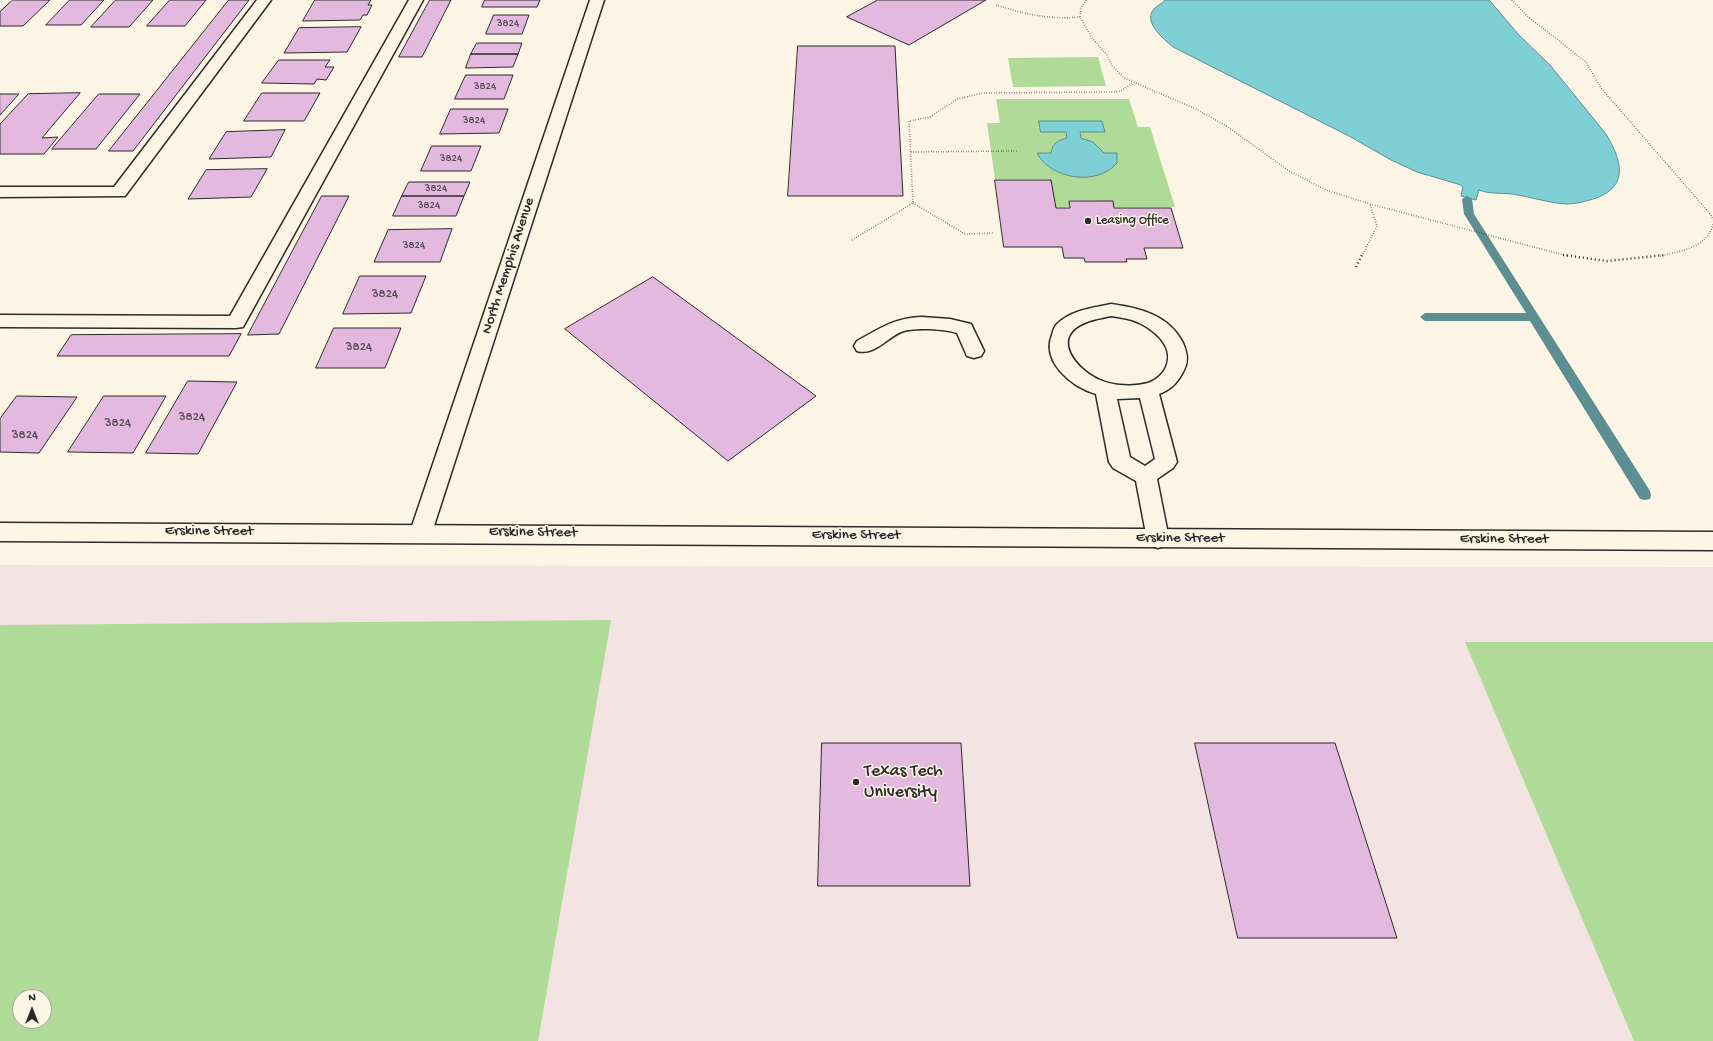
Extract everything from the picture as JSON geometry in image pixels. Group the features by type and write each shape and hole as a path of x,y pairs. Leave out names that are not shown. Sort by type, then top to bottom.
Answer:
{"main road":[{"path":"0,192 119,192 264,0"},
{"path":"0,321 236,322 416,0"},
{"name":"North Memphis Avenue","path":"421,532 597,0"},
{"path":"1111,310 1130,312 1147,319 1162,329 1173,341 1177,349 1178,355 1176,369 1167,381 1148,391 1128,394 1105,390 1091,386 1074,375 1063,363 1058,351 1059,337 1065,325 1077,317 1093,312 1111,310"},
{"path":"864,346 898,326 951,325 964,329 974,351"},
{"path":"1105,390 1120,462 1146,476"},
{"path":"1146,476 1166,462 1148,391"},
{"path":"1146,476 1158,539"},
{"name":"Erskine Street","path":"0,532 421,532 1158,539 1713,541"}],"path":[{"path":"1086,0 1081,8 1080,17 1092,38 1107,55 1112,66 1124,78 1196,109 1228,127 1258,147 1289,171 1326,190 1370,204 1576,258 1607,261 1665,255 1683,251 1695,246 1706,237 1712,230 1713,224"},
{"path":"1512,0 1527,16 1586,62 1601,88 1711,215 1713,220"},
{"path":"996,5 1040,17 1063,19 1080,17"},
{"path":"913,203 909,121 930,117 957,99 983,93 1112,92 1121,91 1133,82"},
{"path":"910,152 1017,151"},
{"path":"913,203 965,234 992,233"},
{"path":"852,240 913,203"},
{"path":"1356,267 1377,226 1370,204"}],"shaded area":[{"name":"Texas Tech University","path":"0,565 1713,567 1713,1041 0,1041"}],"green space":[{"path":"1098,57 1106,86 1013,87 1008,58"},
{"path":"996,99 1129,99 1138,127 1150,127 1175,207 1113,207 1111,201 1069,200 1070,207 1055,207 1049,179 995,179 987,123 1000,123"},
{"path":"611,620 538,1041 0,1041 0,625"},
{"path":"1465,642 1713,642 1713,1041 1634,1041"}],"water":[{"path":"1165,0 1489,0 1519,35 1550,65 1606,134 1616,153 1619,171 1618,179 1607,193 1593,199 1566,204 1548,202 1513,194 1484,192 1479,190 1476,200 1461,196 1463,187 1461,185 1417,172 1391,160 1349,136 1173,47 1160,35 1152,24 1151,13"},
{"path":"1039,121 1102,121 1105,132 1080,132 1081,138 1093,142 1104,153 1117,153 1117,163 1109,170 1098,175 1087,177 1075,177 1063,174 1053,169 1044,162 1037,153 1051,153 1056,142 1067,138 1066,132 1041,132"}],"building":[{"path":"13,0 50,0 23,26 0,26 0,12"},
{"path":"70,0 104,0 81,25 46,25"},
{"path":"116,0 153,0 129,27 91,27"},
{"path":"170,0 206,0 185,26 147,26"},
{"path":"229,0 249,0 133,151 109,151"},
{"path":"315,0 371,0 368,5 372,5 367,15 363,15 360,20 303,21"},
{"path":"430,0 451,0 422,57 399,57"},
{"path":"485,0 540,0 537,7 482,7"},
{"path":"878,0 986,0 909,45 847,17"},
{"path":"494,15 529,15 522,34 486,34"},
{"path":"361,27 347,52 284,53 299,28"},
{"path":"477,43 522,43 518,54 471,54"},
{"path":"798,46 895,46 903,196 788,196"},
{"path":"471,54 518,54 513,67 466,68"},
{"path":"279,60 330,60 325,67 334,67 326,80 317,79 314,84 262,83"},
{"path":"466,75 513,75 504,99 455,99"},
{"path":"80,93 42,138 58,137 44,154 0,154 0,124 28,94"},
{"path":"262,93 320,93 304,121 244,121"},
{"path":"0,94 19,94 0,115"},
{"path":"99,94 140,94 96,149 52,149"},
{"path":"451,109 508,109 499,133 440,134"},
{"path":"285,130 271,157 209,159 226,132"},
{"path":"432,146 481,146 471,171 421,171"},
{"path":"267,169 251,197 188,199 206,170"},
{"name":"Leasing Office","path":"995,180 1051,180 1056,208 1070,208 1069,201 1113,201 1114,208 1171,208 1183,248 1144,248 1147,259 1126,259 1127,262 1085,262 1084,258 1064,258 1062,247 1004,247"},
{"path":"409,182 470,182 464,196 402,196"},
{"path":"322,196 349,196 279,334 248,335"},
{"path":"402,196 464,196 456,216 393,216"},
{"path":"452,229 440,262 374,262 388,230"},
{"path":"360,276 426,276 411,313 343,314"},
{"path":"653,277 816,396 728,461 565,329"},
{"path":"334,328 401,328 385,368 316,368"},
{"path":"241,334 229,356 57,356 71,335"},
{"path":"188,381 237,382 198,454 146,453"},
{"path":"17,396 77,397 39,453 0,452 0,419"},
{"path":"104,396 166,396 133,453 68,452"},
{"path":"822,743 961,743 970,886 818,886"},
{"path":"1195,743 1335,743 1397,938 1238,938"}],"waterway":[{"path":"1467,199 1469,214 1645,495"},
{"path":"1425,317 1532,317"}],"place":[{"name":"Leasing Office","path":"1088,221"},
{"name":"Texas Tech University","path":"856,782"}]}
